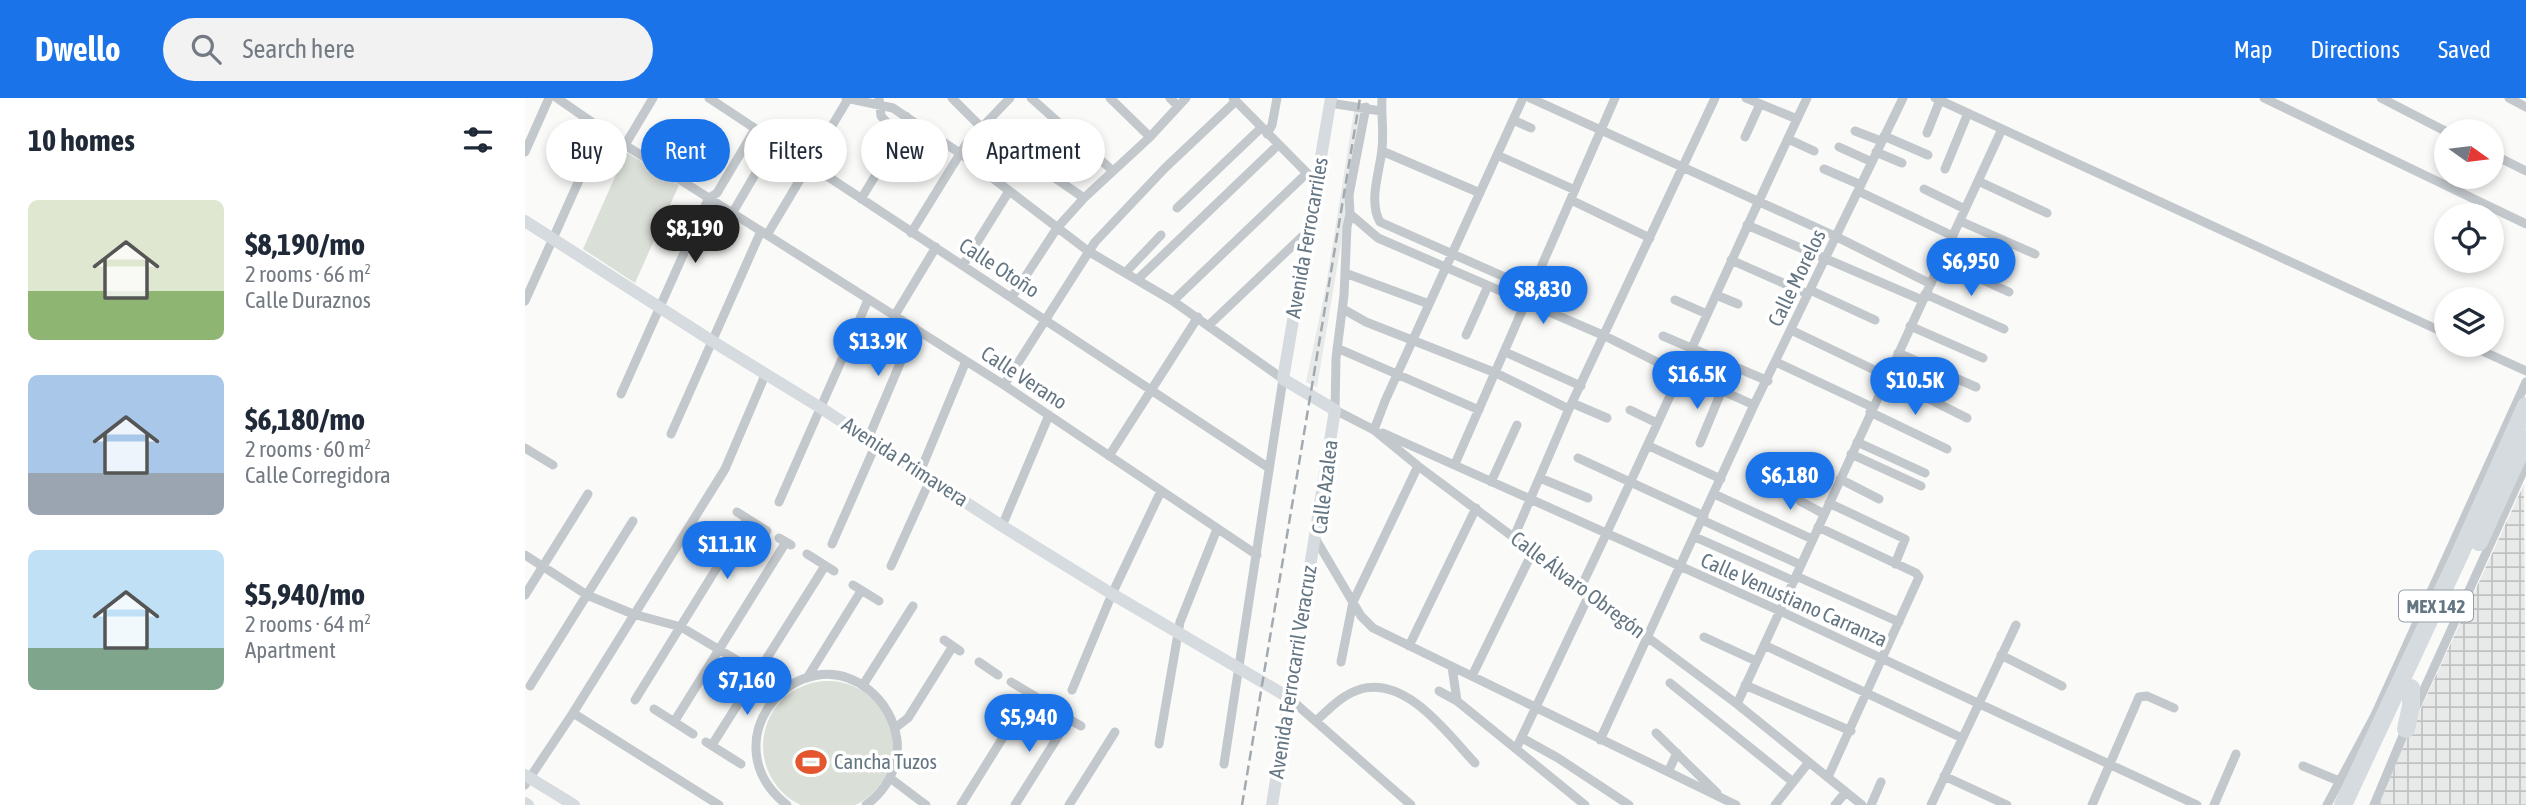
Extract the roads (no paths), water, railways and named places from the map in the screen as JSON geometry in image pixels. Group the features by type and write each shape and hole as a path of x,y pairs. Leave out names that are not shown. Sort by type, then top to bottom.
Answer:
{"highway":[{"name":"MEX 142","path":"2343,805 2347,781 2460,554 2526,406"},
{"name":"MEX 142","path":"2356,805 2526,439"},
{"path":"2406,729 2411,706 2411,688"},
{"path":"2329,805 2347,781"}],"street":[{"path":"525,152 549,98"},
{"name":"Calle Verano","path":"557,98 588,119"},
{"path":"574,109 581,98"},
{"path":"627,142 653,98"},
{"name":"Calle Otoño","path":"709,98 744,122"},
{"path":"952,98 973,119"},
{"path":"989,119 1010,98"},
{"path":"1031,98 1113,171"},
{"path":"1109,98 1150,137"},
{"path":"1170,98 1178,106"},
{"path":"1012,297 1057,228 1186,98"},
{"path":"1177,208 1272,125 1277,98"},
{"path":"1382,98 1382,151 1376,186 1377,217 1380,222 1532,289"},
{"path":"1374,430 1523,98"},
{"path":"1530,98 1837,237 1931,284"},
{"path":"1455,464 1615,98"},
{"path":"1514,537 1571,406 1715,98"},
{"path":"1746,98 1797,120"},
{"path":"1516,749 1536,707 1607,533 1807,98"},
{"name":"Calle Morelos","path":"1600,740 1754,405 1768,381 1903,98"},
{"path":"2264,98 2526,224"},
{"path":"2381,98 2434,125"},
{"path":"2509,98 2526,107"},
{"path":"836,119 847,99 880,101 893,108 961,154 1087,251 1198,317 1283,379 1224,764"},
{"path":"1003,385 1087,251 1234,99 1277,145 1312,176 1173,301"},
{"path":"1927,133 1938,99 2434,328"},
{"path":"1331,100 1352,107 1381,111"},
{"name":"Avenida Ferrocarriles","path":"1283,379 1309,230 1312,176 1331,100"},
{"path":"880,101 884,119"},
{"path":"1745,137 1760,104"},
{"path":"1335,411 1337,348 1343,309 1350,214 1349,195 1366,107"},
{"path":"1945,169 1968,113"},
{"path":"1513,120 1531,128"},
{"path":"1737,704 2002,129"},
{"path":"1855,131 1928,155"},
{"path":"1788,139 1814,151"},
{"path":"1138,279 1277,145"},
{"name":"Calle Verano","path":"627,146 1003,385 1257,555"},
{"path":"1839,146 1902,163"},
{"path":"621,394 709,198 717,193 744,148"},
{"path":"1382,151 1480,193"},
{"path":"911,233 961,154"},
{"path":"1497,155 1650,238"},
{"path":"2504,160 2526,171"},
{"path":"1824,169 1953,236"},
{"path":"1978,181 2047,213"},
{"path":"525,301 579,182"},
{"path":"733,212 751,182"},
{"path":"671,435 764,233 799,182"},
{"name":"Calle Otoño","path":"835,182 1269,467"},
{"path":"861,199 871,182"},
{"path":"1061,182 1084,198"},
{"path":"1924,189 1965,209"},
{"path":"963,265 1009,191"},
{"path":"1350,214 1378,238 1605,336 1754,405"},
{"name":"Avenida Primavera","path":"525,221 1002,526 1288,697"},
{"path":"1960,221 2035,254"},
{"path":"1747,225 2004,330"},
{"path":"1208,326 1309,230"},
{"path":"1126,272 1161,235"},
{"path":"895,315 936,247"},
{"path":"1731,260 1875,320"},
{"path":"1941,261 2008,292"},
{"path":"1345,273 1429,304"},
{"path":"1466,335 1488,286"},
{"path":"1716,295 1738,304"},
{"path":"779,502 868,300"},
{"path":"1675,300 1707,314"},
{"path":"1343,309 1366,322 1571,406 1607,418"},
{"path":"1109,456 1198,317"},
{"path":"1910,326 1983,358"},
{"path":"832,544 915,328"},
{"path":"1791,331 1887,376 1967,418"},
{"path":"1663,335 1768,381"},
{"path":"1337,348 1479,410"},
{"path":"1504,352 1581,386"},
{"path":"1898,353 1976,387"},
{"path":"2495,357 2526,371"},
{"path":"891,566 966,361"},
{"path":"1776,362 1947,449"},
{"path":"574,805 527,779 573,713 717,482 765,373"},
{"name":"Calle Álvaro Obregón","path":"1283,379 1335,411 1374,430 1418,466 1737,704 1863,805"},
{"path":"2303,766 2347,781 2526,382"},
{"path":"1700,443 1722,390"},
{"path":"1630,410 1657,423"},
{"name":"Calle Azalea","path":"1335,411 1315,538 1353,602 1373,628 1736,805"},
{"path":"1002,526 1049,415"},
{"path":"1491,482 1517,425"},
{"name":"Calle Venustiano Carranza","path":"1374,430 1780,611 2197,805"},
{"path":"1857,442 1926,472"},
{"path":"1649,446 1721,479"},
{"path":"525,447 553,465"},
{"path":"1851,454 1921,486"},
{"path":"1578,458 1801,565"},
{"path":"2374,805 2526,465"},
{"path":"1341,662 1353,602 1418,466"},
{"path":"1540,478 1588,498"},
{"path":"1840,479 1879,499"},
{"path":"1770,484 1796,495 1800,501 1824,514"},
{"path":"1072,690 1112,594 1161,491"},
{"path":"525,595 588,494"},
{"path":"1714,494 1812,539"},
{"path":"1829,503 1905,539 1895,564"},
{"path":"1409,646 1476,508"},
{"path":"737,512 767,531"},
{"path":"635,700 747,519"},
{"path":"530,686 633,521"},
{"path":"1818,527 1919,577 1828,777"},
{"path":"1159,744 1180,622 1217,529"},
{"path":"1695,537 1899,622"},
{"name":"Avenida Ferrocarril Veracruz","path":"1272,805 1315,538"},
{"path":"674,722 785,542"},
{"path":"1472,676 1533,551"},
{"path":"741,764 709,743 829,568 807,554"},
{"path":"525,555 587,595 633,614 681,627 782,691"},
{"path":"807,678 857,588 879,601"},
{"path":"863,685 913,606"},
{"path":"1934,804 1944,776 2016,625"},
{"path":"1704,636 1756,661"},
{"path":"895,728 908,718 956,648 944,640"},
{"path":"1764,645 1962,738"},
{"path":"2001,656 2062,686"},
{"path":"979,662 999,675"},
{"path":"1452,667 1457,701"},
{"path":"787,805 766,783 759,767 757,734 770,703 782,691 807,678 826,675 863,685 883,704 895,728 897,745 890,778 881,792 866,805"},
{"path":"961,805 1034,696 1011,682"},
{"path":"1670,683 1793,782"},
{"path":"1745,685 1851,731"},
{"path":"1316,721 1340,700 1361,690 1396,690 1410,698 1475,763"},
{"path":"1439,691 1457,701 1585,805"},
{"path":"2092,805 2139,697 2142,695 2174,708"},
{"path":"1288,697 1411,805"},
{"path":"654,709 693,734"},
{"path":"573,713 719,805"},
{"path":"1058,713 1081,726"},
{"path":"1015,805 1069,719"},
{"path":"1069,805 1115,732"},
{"path":"1656,733 1720,797"},
{"path":"1522,738 1558,758 1629,805"},
{"path":"1668,772 1677,753"},
{"path":"2214,805 2237,754"},
{"path":"1775,805 1809,762"},
{"path":"1944,776 2007,805"},
{"path":"890,778 926,805"},
{"path":"1871,805 1881,782"},
{"path":"1835,805 1846,792"},
{"path":"907,805 912,796"}],"railway":[{"path":"1242,805 1360,98"}],"place":[{"name":"Cancha Tuzos","path":"811,762"}]}
